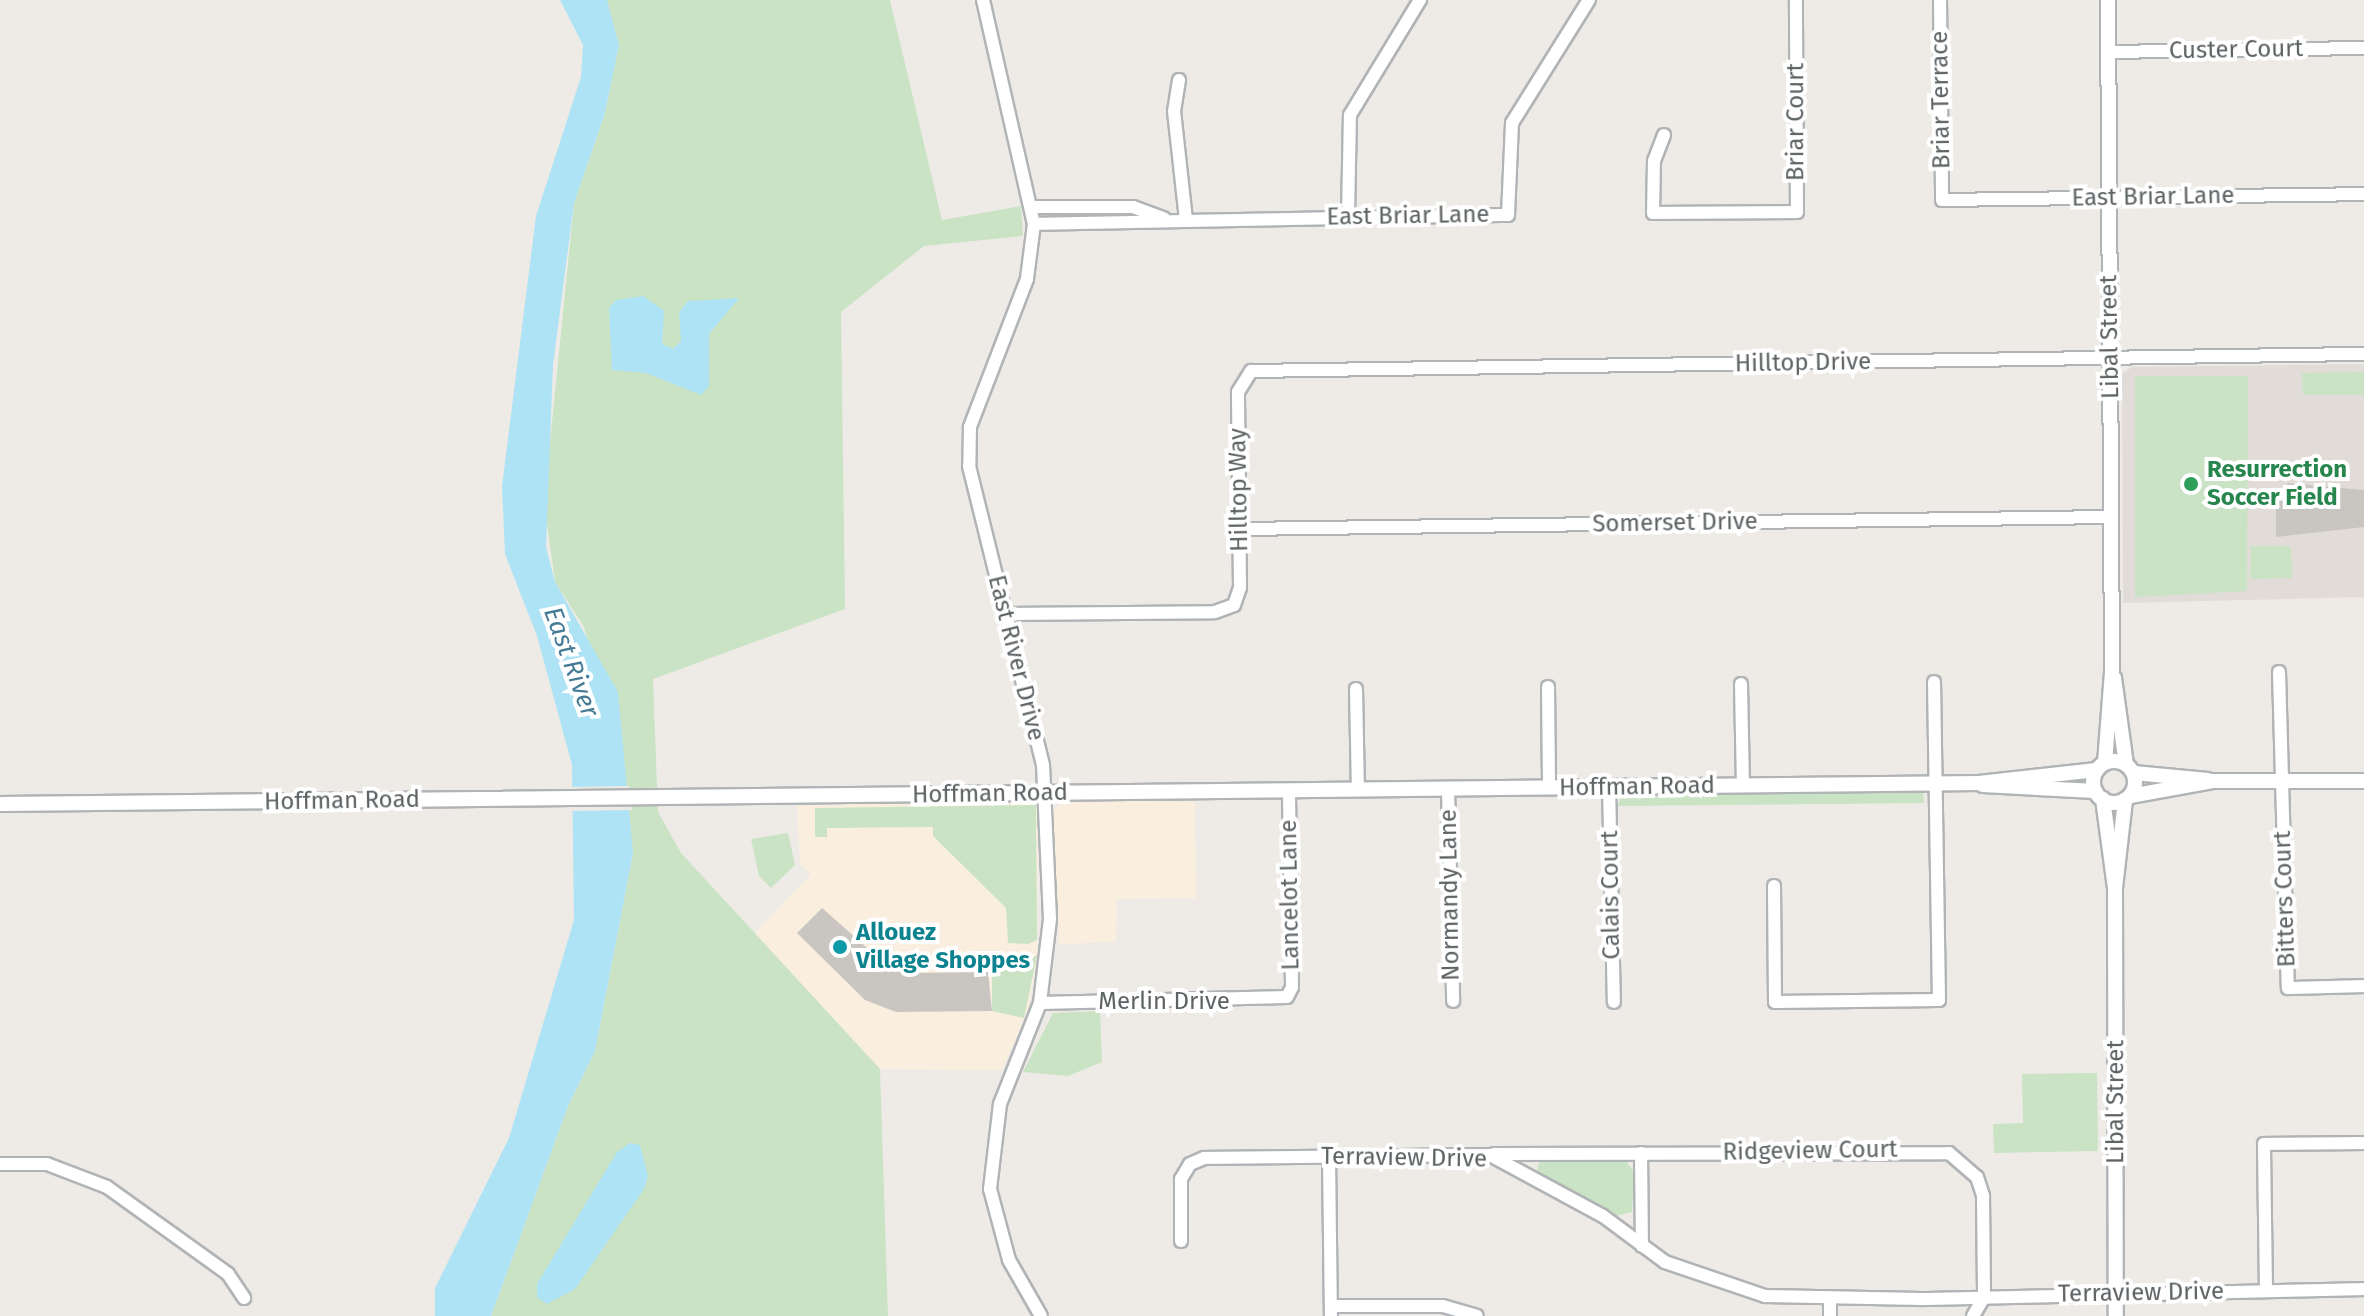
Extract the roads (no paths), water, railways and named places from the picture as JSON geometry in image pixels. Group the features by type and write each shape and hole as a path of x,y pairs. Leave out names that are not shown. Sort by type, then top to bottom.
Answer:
{"street":[{"name":"East River Drive","path":"983,0 1034,224 1027,279 970,427 976,507 1005,614 1046,793 1050,919 1040,1003 1000,1104 990,1189 1009,1260 1041,1316"},
{"path":"1348,217 1350,115 1420,0"},
{"name":"East Briar Lane","path":"1034,224 1167,219 1508,215 1512,123 1589,0"},
{"name":"Briar Court","path":"1664,135 1654,161 1653,213 1797,212 1796,0"},
{"name":"Briar Terrace","path":"1940,0 1942,200"},
{"name":"Libal Street","path":"2108,0 2112,673 2099,795 2115,888"},
{"name":"Custer Court","path":"2108,52 2364,48"},
{"path":"1179,80 1174,111 1186,219"},
{"name":"East Briar Lane","path":"1942,200 2364,194"},
{"name":"East Briar Lane","path":"1032,207 1133,207 1167,219"},
{"name":"Hilltop Drive","path":"1244,376 1260,370 2364,354"},
{"name":"Hilltop Way","path":"1005,614 1215,612 1234,605 1240,529 1238,392 1244,376"},
{"name":"Somerset Drive","path":"1240,529 2111,517"},
{"path":"2279,672 2282,781"},
{"name":"Libal Street","path":"2112,673 2130,769 2115,888 2116,1316"},
{"path":"1774,886 1775,1002 1939,1000 1934,682"},
{"path":"1741,684 1743,786"},
{"path":"1548,687 1549,788"},
{"path":"1356,689 1358,790"},
{"name":"Hoffman Road","path":"0,804 1936,784 1979,783 2100,766 2130,769"},
{"path":"2130,769 2213,781 2364,781"},
{"path":"2128,798 2213,781"},
{"name":"Bitters Court","path":"2282,781 2288,988 2364,986"},
{"name":"Hoffman Road","path":"1979,783 2128,798"},
{"name":"Calais Court","path":"1609,787 1614,1002"},
{"name":"Normandy Lane","path":"1448,789 1453,1001"},
{"name":"Lancelot Lane","path":"1287,997 1292,987 1289,790"},
{"name":"Merlin Drive","path":"1040,1003 1287,997"},
{"path":"2266,1290 2264,1144 2364,1143"},
{"path":"1641,1153 1642,1246"},
{"name":"Ridgeview Court","path":"1490,1155 1949,1153 1977,1177 1983,1196 1984,1297"},
{"name":"Terraview Drive","path":"1181,1241 1181,1179 1190,1164 1204,1158 1490,1155 1565,1193 1642,1246 1733,1290 1830,1299 2364,1289"},
{"path":"1329,1157 1331,1311 1443,1306 1477,1316"},
{"path":"0,1164 47,1164 107,1187 228,1274 244,1298"},
{"path":"1973,1316 1984,1297"},
{"path":"1830,1299 1830,1316"}],"water":[{"name":"East River","path":"560,0 607,0 619,45 605,113 574,203 553,365 546,547 555,582 618,692 633,853 595,1051 568,1106 491,1316 435,1316 435,1288 509,1138 574,920 572,765 537,636 505,554 502,486 536,216 581,77 583,45"},
{"path":"643,296 664,311 662,344 673,349 681,341 679,312 688,301 739,298 709,334 709,386 701,395 646,373 612,370 609,308 616,300"},
{"path":"630,1143 640,1145 648,1176 644,1189 575,1289 547,1304 537,1297 537,1284 617,1152"}],"place":[{"name":"Resurrection Soccer Field","path":"2191,484"},
{"name":"Allouez Village Shoppes","path":"840,947"}]}
